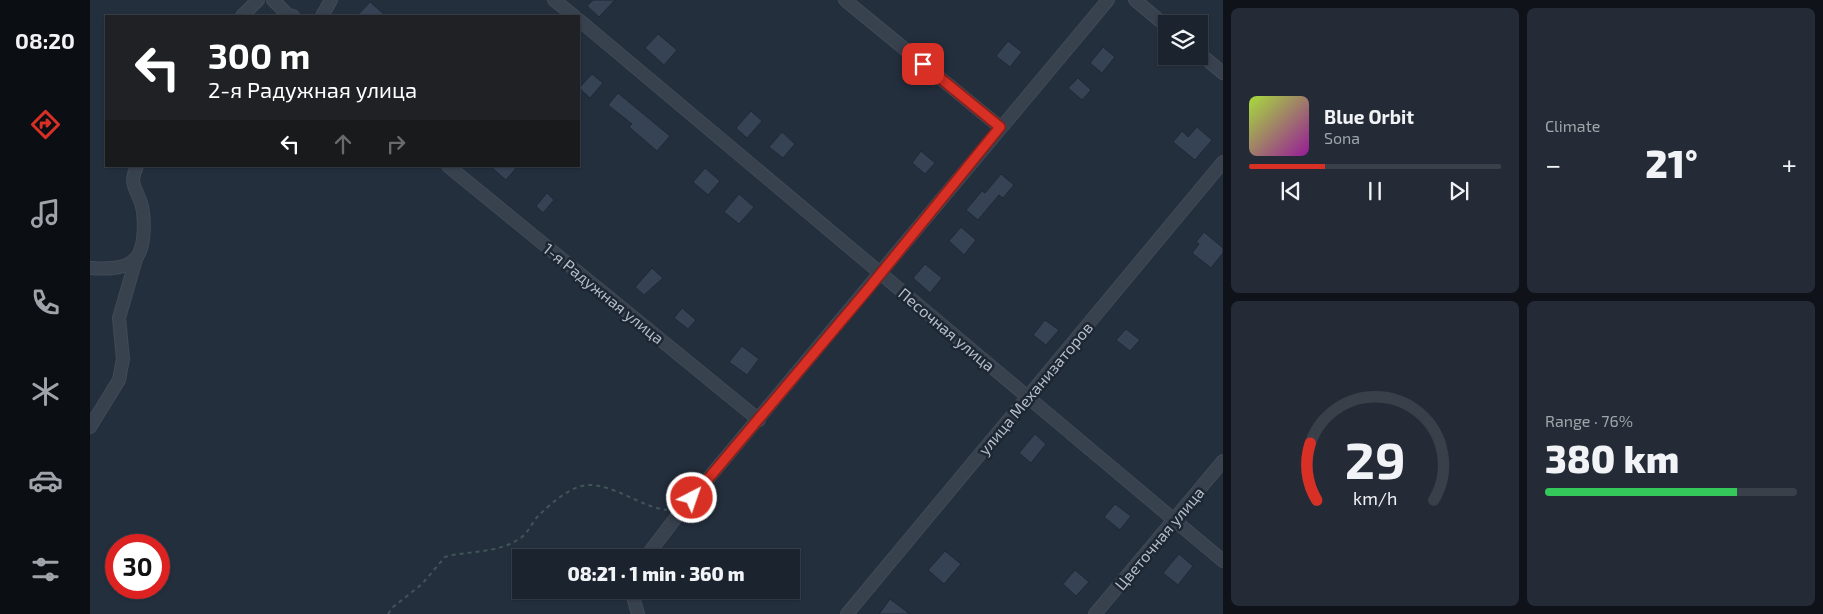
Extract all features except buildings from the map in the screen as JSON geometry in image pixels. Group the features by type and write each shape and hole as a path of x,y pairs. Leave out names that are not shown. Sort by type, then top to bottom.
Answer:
{"street":[{"path":"243,15 257,0"},
{"path":"273,0 290,15"},
{"path":"323,15 331,0"},
{"path":"554,0 573,15"},
{"path":"846,0 1000,127"},
{"path":"652,549 680,511 759,420 1000,127 1108,0"},
{"path":"1135,0 1158,19"},
{"name":"Песочная улица","path":"580,21 1223,561"},
{"path":"1208,60 1223,73"},
{"name":"улица Механизаторов","path":"847,614 1223,162"},
{"path":"90,427 119,380 123,359 120,318 141,247 144,221 141,202 133,186 133,177 137,167"},
{"name":"1-я Радужная улица","path":"449,167 759,420"},
{"path":"90,268 127,265 136,259"},
{"name":"Цветочная улица","path":"1094,614 1223,461"},
{"path":"634,599 638,614"}],"path":[{"path":"388,614 393,607 422,584 445,557 456,554 488,552 521,538 539,515 576,486 591,485 619,491 659,509 680,511"}],"route":[{"path":"692,498 869,288 1000,127 923,64"}]}
